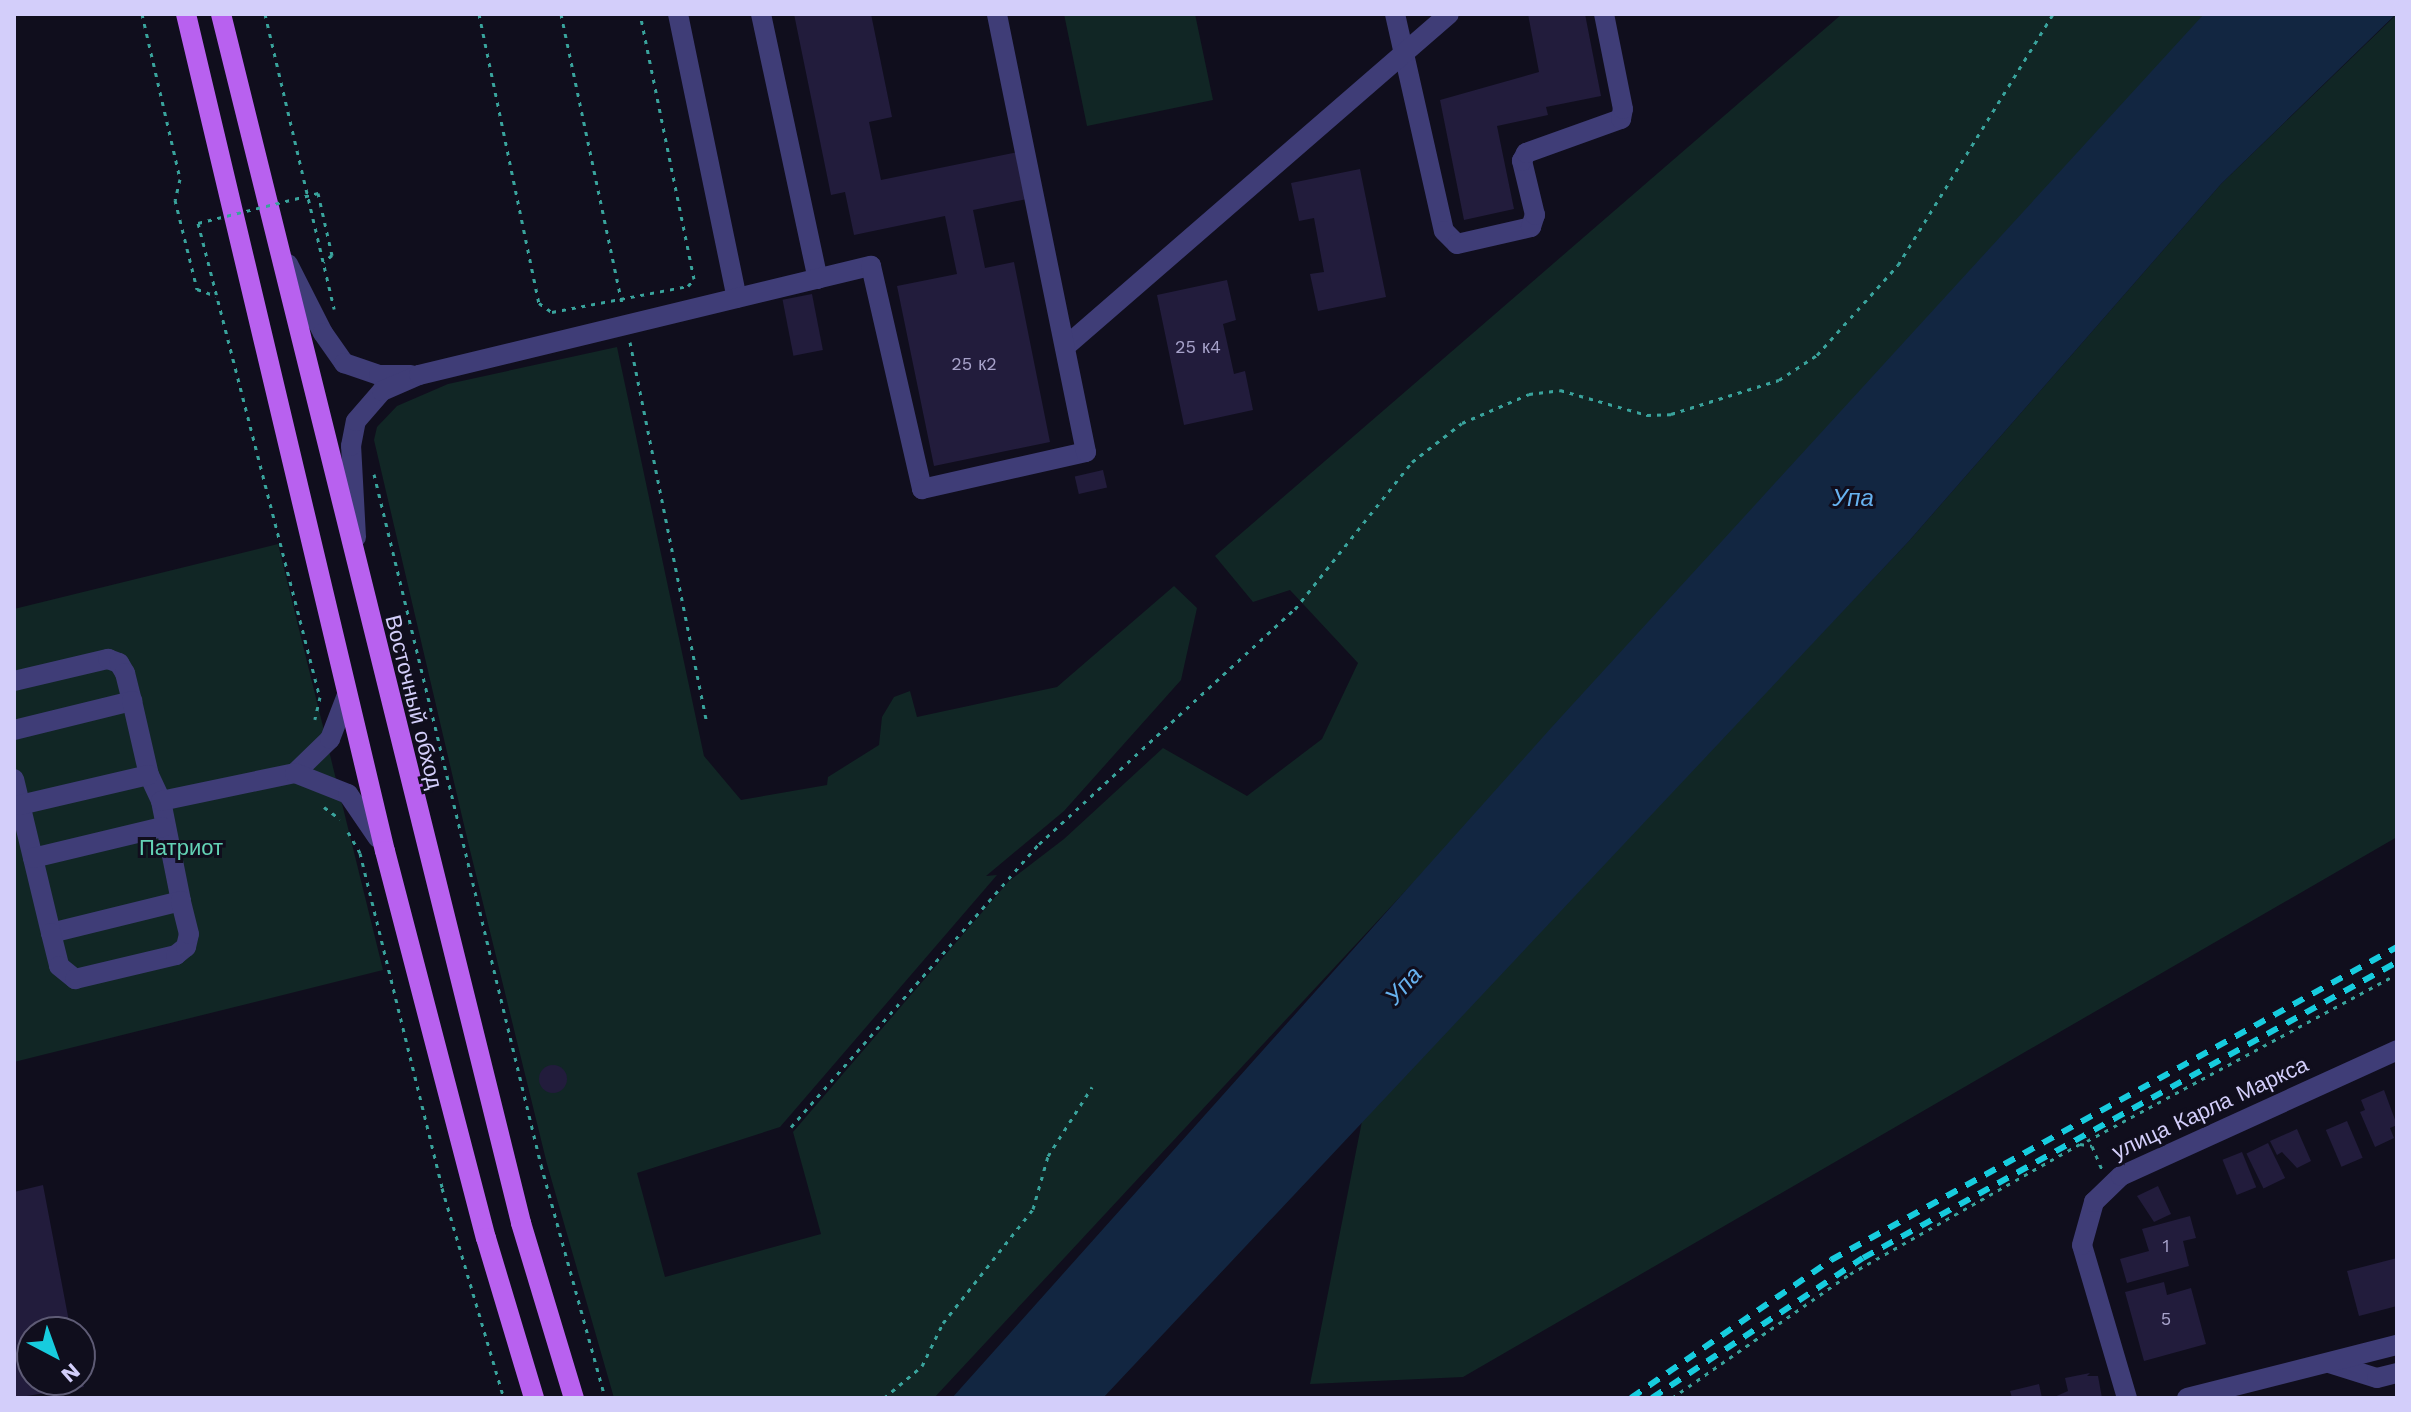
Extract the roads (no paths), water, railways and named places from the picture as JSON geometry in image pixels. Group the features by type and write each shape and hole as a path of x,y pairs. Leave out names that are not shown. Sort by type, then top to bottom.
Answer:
{"main road":[{"path":"186,14 385,851 486,1238 534,1398"},
{"name":"Восточный обход","path":"221,14 359,581 517,1208 574,1398"}],"street":[{"path":"678,14 737,298"},
{"path":"761,14 818,279"},
{"path":"359,581 351,446 356,421 382,391 419,375 871,266 922,489 1086,452 997,14"},
{"path":"1395,14 1450,242 1524,232 1535,215 1522,161 1526,153 1621,119 1623,109 1604,14"},
{"path":"1065,347 1449,14"},
{"path":"275,239 323,333 344,363 379,375 419,375"},
{"path":"14,681 108,659 125,673 149,775 161,801 162,827 189,934 186,947 176,955 75,979 59,966 14,779"},
{"path":"161,801 295,773 330,739 347,695"},
{"path":"14,730 132,701"},
{"path":"295,773 348,794 365,813 385,851"},
{"path":"20,805 149,775"},
{"path":"33,858 162,827"},
{"path":"51,933 181,901"},
{"name":"улица Карла Маркса","path":"2127,1398 2082,1245 2094,1202 2108,1183 2397,1050"},
{"path":"2187,1398 2397,1345"},
{"path":"2329,1363 2377,1378 2397,1373"}],"water":[{"name":"Упа","path":"2204,14 2396,14 2221,184 1909,541 1103,1398 952,1398 1551,728"}],"railway":[{"path":"1631,1398 1831,1260 2397,947"},
{"path":"1652,1398 1863,1258 2397,962"}],"park label":[{"name":"Патриот","path":"181,848"}]}
